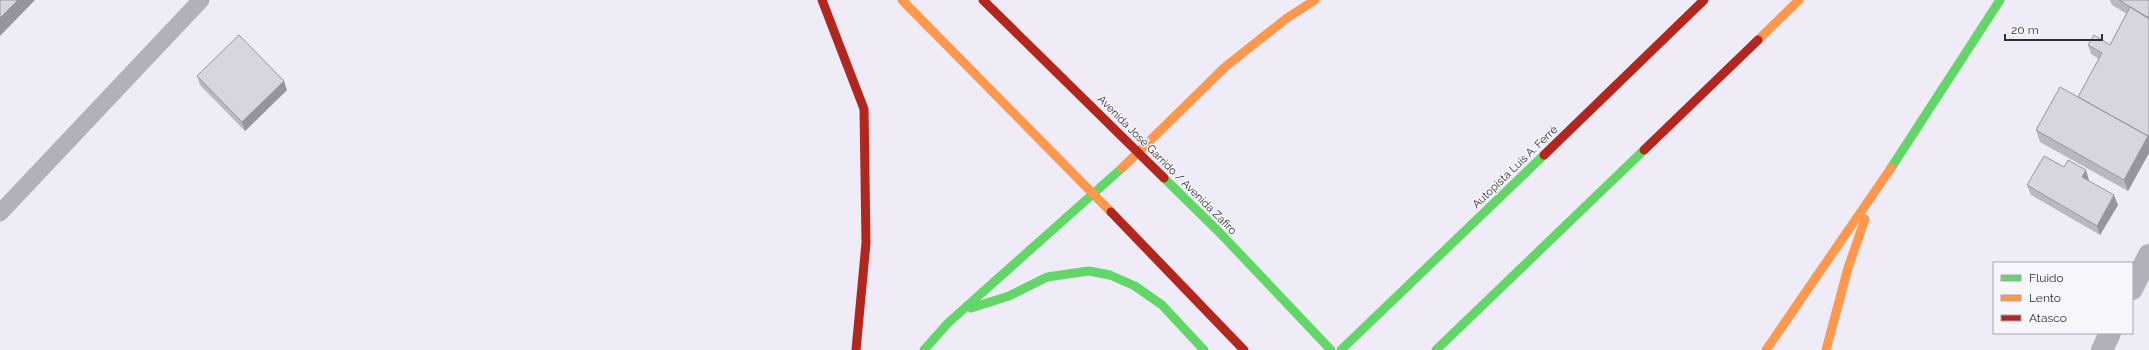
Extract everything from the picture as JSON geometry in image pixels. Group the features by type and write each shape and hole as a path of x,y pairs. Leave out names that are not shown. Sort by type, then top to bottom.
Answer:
{"main road":[{"path":"822,0 864,109 866,242 856,350"},
{"path":"902,0 1173,275 1244,350"},
{"name":"Avenida José Garrido / Avenida Zafiro","path":"984,0 1138,154 1220,233 1331,350"},
{"path":"924,350 948,323 1092,193 1138,154 1225,66 1287,18 1315,0"},
{"name":"Autopista Luis A. Ferré","path":"1341,350 1704,0"},
{"path":"1436,350 1799,0"},
{"path":"1766,350 1874,195 2000,0"},
{"path":"1826,350 1848,268 1874,195"},
{"path":"964,310 1009,296 1048,277 1089,270 1110,275 1135,286 1162,305 1204,350"}],"street":[{"path":"2133,287 2149,255"},
{"path":"2102,350 2110,334"}],"lane":[{"path":"0,213 198,1"}],"building":[{"path":"0,0 18,0 0,18"},
{"path":"2119,0 2149,0 2149,18"},
{"path":"2130,7 2149,19 2149,138 2148,136 2078,97 2102,53 2088,45 2094,35 2110,45"},
{"path":"239,35 284,81 242,122 197,76"},
{"path":"2060,87 2148,136 2124,180 2036,130"},
{"path":"2044,156 2064,167 2068,160 2086,170 2082,177 2114,195 2097,226 2027,185"}],"traffic: fast":[{"path":"1891,168 2000,0"},
{"path":"1436,350 1644,150"},
{"path":"1341,350 1544,155"},
{"path":"924,350 948,323 1122,168"},
{"path":"1164,178 1220,233 1331,350"},
{"path":"971,308 1009,296 1047,277 1089,271 1110,275 1135,286 1162,305 1204,350"}],"traffic: slow":[{"path":"902,0 1111,212"},
{"path":"1122,168 1225,67 1287,18 1315,0"},
{"path":"1758,40 1799,0"},
{"path":"1766,350 1891,168"},
{"path":"1826,350 1848,268 1865,219"}],"traffic: jam":[{"path":"822,0 864,109 866,243 856,350"},
{"path":"983,0 1164,178"},
{"path":"1544,155 1704,0"},
{"path":"1644,150 1758,40"},
{"path":"1111,212 1244,350"}]}
